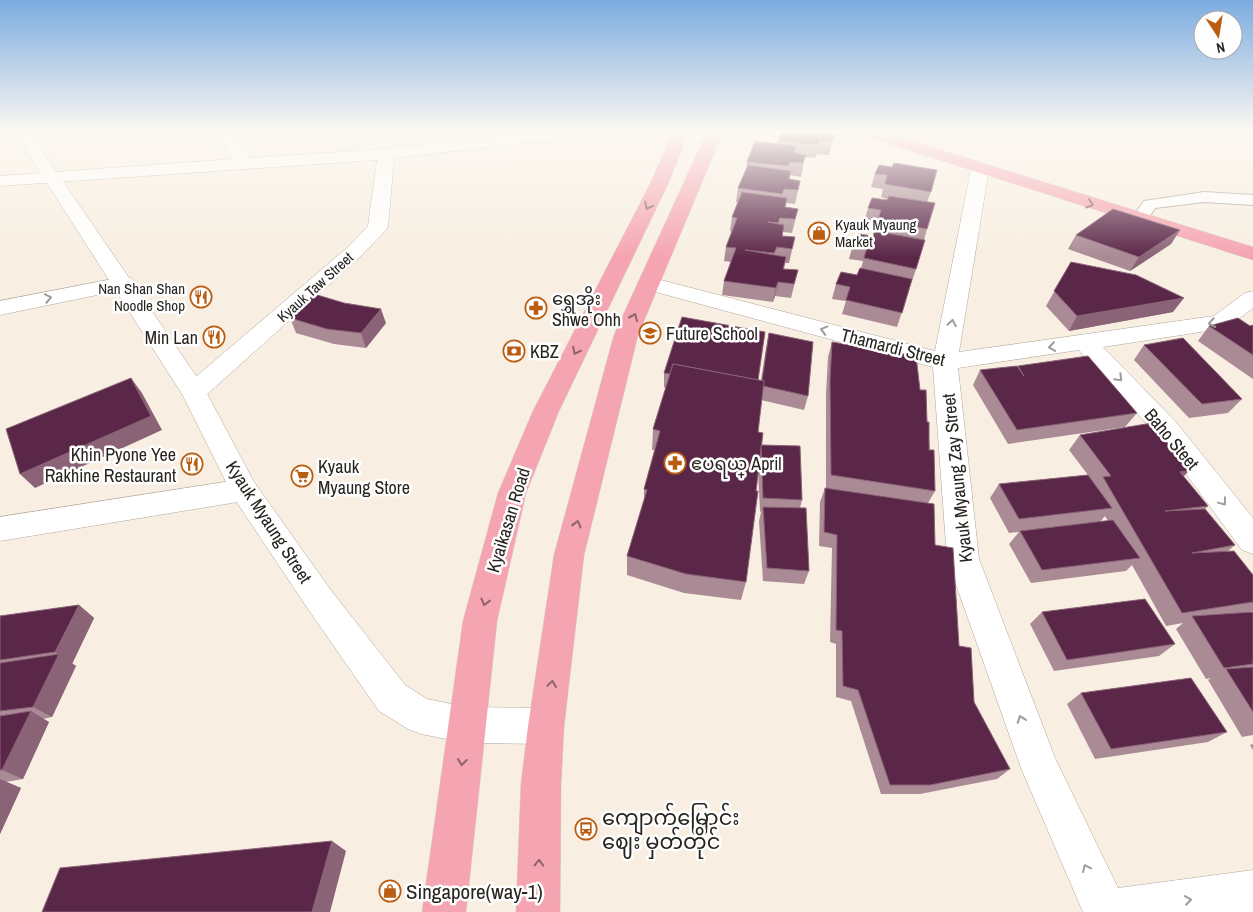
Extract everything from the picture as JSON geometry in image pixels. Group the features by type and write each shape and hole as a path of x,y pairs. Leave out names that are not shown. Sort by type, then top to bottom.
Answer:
{"main road":[{"name":"Kyaikasan Road","path":"444,912 480,621 512,493 546,410 664,173"},
{"path":"538,912 541,784 546,726 570,554 626,335 697,173"},
{"path":"991,173 1145,212 1253,236"},
{"path":"1015,180 1022,173"},
{"path":"1131,198 1145,212 1253,254"}],"street":[{"name":"Kyauk Myaung Street","path":"50,173 194,392 244,490 319,599 392,698 421,716 466,725 546,726"},
{"path":"0,181 119,173"},
{"name":"Kyauk Taw Street","path":"194,392 341,264 378,227 384,173"},
{"name":"Kyauk Myaung Zay Street","path":"979,173 945,362 963,559 1040,768 1106,912"},
{"path":"0,308 123,283"},
{"name":"Thamardi Street","path":"649,283 945,362 1220,322 1253,298"},
{"name":"Baho Steet","path":"1085,342 1167,429 1253,541"},
{"path":"0,529 244,490"},
{"path":"1106,912 1253,891"}],"lane":[{"path":"1145,212 1204,197 1253,200"}],"building":[{"path":"745,173 791,173 789,179 800,181 798,190 784,189 782,194 738,188"},
{"path":"936,173 931,192 885,184 887,175 875,174"},
{"path":"742,192 787,198 785,207 798,209 795,219 780,218 778,223 768,222 784,225 782,236 795,237 792,249 777,247 774,253 745,250 786,257 783,269 798,270 794,284 778,282 776,288 724,281 736,248 726,247 737,218 732,217"},
{"path":"889,196 935,203 927,229 878,220 881,210 868,208 872,198 887,200"},
{"path":"1113,209 1180,230 1139,257 1076,235"},
{"path":"875,231 925,240 916,269 864,258 867,247 853,245 858,234 873,236"},
{"path":"1071,262 1136,275 1184,298 1077,316 1054,291"},
{"path":"860,268 912,279 902,313 846,300 850,287 836,284 841,272 857,275"},
{"path":"314,294 344,303 381,309 361,333 327,329 290,318"},
{"path":"682,317 765,332 758,380 673,364 670,374 664,373"},
{"path":"1238,318 1250,326 1253,325 1253,355 1209,326"},
{"path":"769,333 813,342 808,396 763,386 764,381 762,381"},
{"path":"1183,338 1242,399 1202,404 1144,345"},
{"path":"832,342 916,356 920,390 926,390 929,450 934,450 935,491 831,475 830,380"},
{"path":"1088,356 1137,413 1017,430 980,370 1017,366 1024,376 1018,366"},
{"path":"673,364 764,381 758,432 763,433 756,491 758,491 746,582 686,574 627,556 647,490 644,489 660,431 653,429"},
{"path":"131,378 151,416 20,474 6,429"},
{"path":"1152,423 1189,471 1180,472 1208,506 1165,511 1205,509 1235,545 1192,553 1234,551 1253,575 1253,602 1182,613 1103,477 1111,476 1080,435"},
{"path":"761,445 800,446 802,500 763,498"},
{"path":"1088,475 1112,508 1019,519 999,484"},
{"path":"825,488 934,504 935,545 953,548 959,646 971,648 974,702 1010,769 930,785 890,785 858,690 843,686 842,631 836,630 837,535 824,532"},
{"path":"763,507 806,508 809,571 767,568"},
{"path":"1113,520 1140,558 1042,570 1020,531"},
{"path":"1145,599 1175,644 1067,660 1042,612"},
{"path":"79,605 55,652 0,660 0,616"},
{"path":"1253,612 1253,664 1224,668 1192,616"},
{"path":"59,654 33,707 0,711 0,663"},
{"path":"1253,667 1253,712 1226,669"},
{"path":"1191,678 1227,732 1111,749 1081,693"},
{"path":"31,711 2,770 0,770 0,716"},
{"path":"332,841 312,912 42,912 60,868"}],"place":[{"name":"Kyauk Myaung Market","path":"819,233"},
{"name":"Nan Shan Shan Noodle Shop","path":"201,297"},
{"name":"ရွှေအိုး Shwe Ohh","path":"536,308"},
{"name":"Future School","path":"650,333"},
{"name":"Min Lan","path":"214,337"},
{"name":"KBZ","path":"514,351"},
{"name":"ဧပရယ္ April","path":"675,463"},
{"name":"Khin Pyone Yee Rakhine Restaurant","path":"192,464"},
{"name":"Kyauk Myaung Store","path":"302,476"},
{"name":"ကျောက်မြောင်း ဈေး မှတ်တိုင်","path":"586,829"},
{"name":"Singapore(way-1)","path":"390,891"}]}
